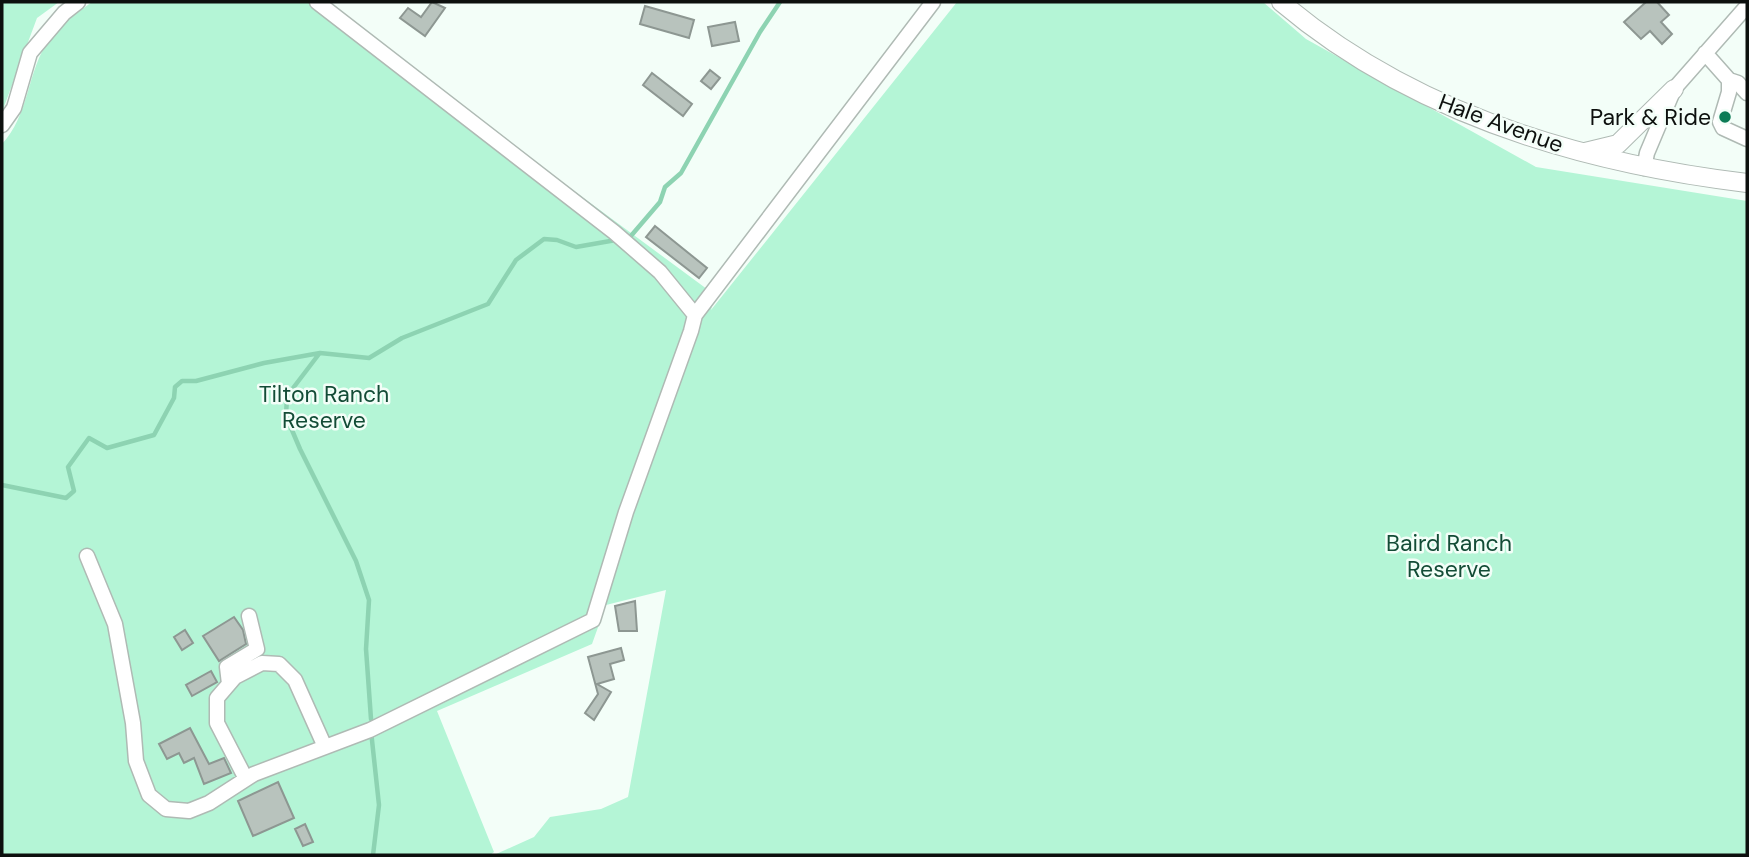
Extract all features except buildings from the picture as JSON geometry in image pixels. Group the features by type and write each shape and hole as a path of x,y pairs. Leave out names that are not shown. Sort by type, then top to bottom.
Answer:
{"main road":[{"name":"Hale Avenue","path":"1281,2 1339,47 1390,79 1468,116 1533,139 1644,168 1747,183"},
{"path":"1584,152 1618,144 1674,89"}],"street":[{"path":"2,125 15,108 30,53 64,13 78,2"},
{"path":"317,2 614,232 660,272 695,315"},
{"path":"87,556 115,624 133,723 136,761 149,795 166,809 189,811 209,803 246,779 370,730 593,620 626,512 695,315 933,2"},
{"path":"1644,168 1647,153 1674,89 1747,6"},
{"path":"1705,53 1729,80 1738,83 1747,93"},
{"path":"1729,80 1729,92 1720,122 1723,128 1747,139"},
{"path":"229,684 227,667 257,649 249,616"},
{"path":"246,779 218,723 218,698 235,677 262,663 279,664 295,680 325,747"}],"green space":[{"path":"2,2 59,2 37,18 2,112"},
{"path":"92,2 318,2 715,295 711,310 957,2 1263,2 1306,39 1536,167 1747,201 1747,855 494,855 534,837 550,817 601,809 628,797 666,590 606,605 592,644 437,711 494,852 490,855 2,855 2,144 17,121 45,46 60,27"}],"waterway":[{"path":"630,237 660,202 665,187 681,173 760,32 780,2"},
{"path":"2,485 66,498 74,491 68,467 89,438 107,448 154,435 174,398 175,387 182,381 196,381 264,363 320,353 369,358 402,338 488,304 516,260 544,239 557,240 576,247 616,240"},
{"path":"319,354 287,396 286,416 356,561 369,600 366,649 371,719"},
{"path":"371,731 379,805 373,855"}],"place":[{"name":"Park & Ride","path":"1725,117"}],"park label":[{"name":"Tilton Ranch Reserve","path":"324,407"},
{"name":"Baird Ranch Reserve","path":"1449,556"}]}
